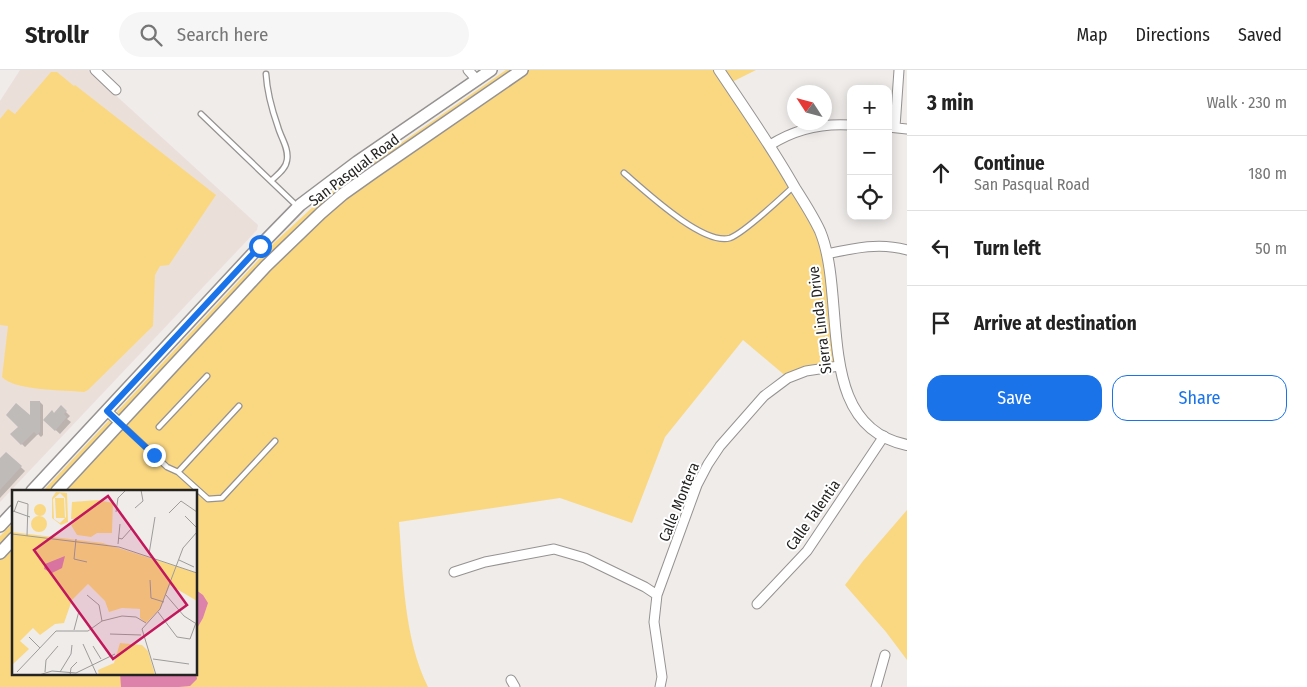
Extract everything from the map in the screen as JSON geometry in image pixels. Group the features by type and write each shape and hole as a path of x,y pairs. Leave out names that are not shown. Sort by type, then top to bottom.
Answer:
{"main road":[{"name":"San Pasqual Road","path":"33,490 298,207 321,187 491,70"},
{"name":"San Pasqual Road","path":"59,490 272,260 321,213 366,177 522,70"},
{"path":"0,526 12,513"},
{"path":"0,552 12,540"}],"street":[{"path":"95,70 116,90"},
{"path":"468,70 477,80"},
{"name":"Sierra Linda Drive","path":"719,70 770,145 820,232 827,254 833,286 839,366 844,388 855,412 870,427 884,436 907,445"},
{"path":"892,120 899,70"},
{"path":"770,145 783,136 801,129 836,124 847,125"},
{"path":"892,127 907,129"},
{"path":"827,254 862,246 882,245 907,250"},
{"name":"Calle Montera","path":"660,687 662,677 654,622 657,595 697,485 708,464 720,446 764,396 788,378 806,371 839,366"},
{"path":"107,411 120,423"},
{"name":"Calle Talentia","path":"757,604 807,551 884,436"},
{"path":"454,572 485,562 554,549 585,558 645,587 657,595"},
{"path":"876,687 885,655"}],"lane":[{"path":"266,74 278,126 287,149 285,166 271,181"},
{"path":"201,114 298,207"},
{"path":"624,173 658,203 692,227 709,236 720,239 731,237 742,230 794,186"},
{"path":"159,427 207,376"},
{"path":"178,472 239,406"},
{"path":"120,423 167,467 178,472 208,499 222,498 276,440"}],"shaded area":[{"path":"20,70 88,70 258,225 257,230 0,502 0,101"},
{"path":"506,70 756,70 728,84 820,232 839,366 788,378 743,340 665,437 632,523 560,498 399,522 409,628 420,668 428,687 0,687 0,536 12,524 12,674 198,674 198,490 44,490 275,242 316,204"},
{"path":"51,72 57,72 75,85 216,195 169,265 160,266 155,275 153,326 84,392 17,385 8,382 2,377 8,326 0,325 0,119 8,109 15,114"},
{"path":"907,510 907,660 886,632 845,585"},
{"path":"198,591 208,603 198,627"},
{"path":"120,674 196,674 197,679 190,686 121,687"}],"building":[{"path":"30,401 40,401 40,432 37,435 34,432 21,445 10,434 18,427 6,415 16,403 30,415"},
{"path":"61,405 67,411 64,414 67,417 55,431 43,420 52,410 54,413"},
{"path":"6,452 22,466 0,490 0,458"}],"route":[{"path":"154,455 107,411 260,246"}]}
